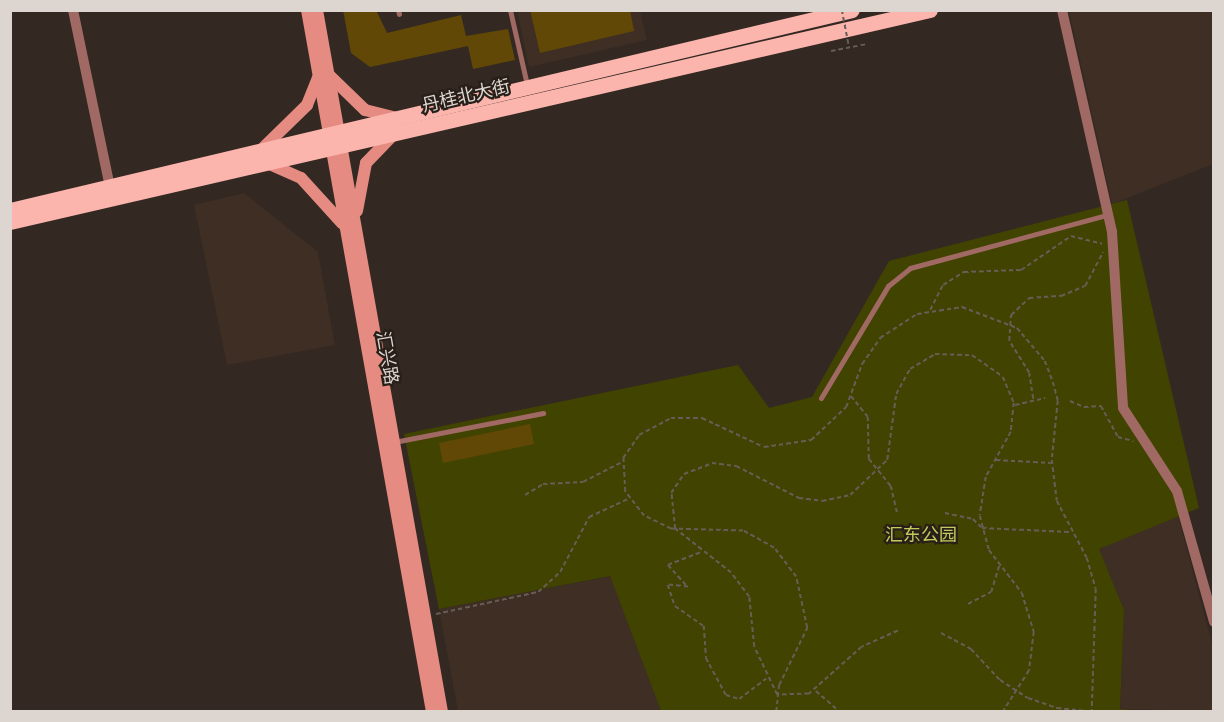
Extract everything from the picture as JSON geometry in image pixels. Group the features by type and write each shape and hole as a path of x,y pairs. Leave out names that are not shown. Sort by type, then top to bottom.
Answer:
{"main road":[{"path":"307,10 323,75 365,110 397,125 366,163 352,239"},
{"path":"317,10 323,75 307,105 261,157 301,178 340,216 352,239"},
{"name":"丹桂北大街","path":"397,125 527,87 833,12 852,10"},
{"name":"丹桂北大街","path":"10,222 261,157 397,125 832,33 930,10"},
{"name":"汇兴路","path":"323,75 389,444 432,711"},
{"name":"丹桂北大街","path":"10,210 110,187 261,157"},
{"path":"389,444 425,616 442,711"}],"street":[{"path":"73,10 110,187"},
{"path":"1062,10 1109,215 1112,287 1120,319 1119,390 1140,440 1177,491 1214,622"},
{"path":"832,33 833,12"}],"lane":[{"path":"510,10 527,87"},
{"path":"821,398 888,286 910,268 1109,215"},
{"path":"389,444 543,413"}],"path":[{"path":"833,12 849,47"},
{"path":"831,51 866,44"},
{"path":"929,310 943,285 964,272 1021,270 1071,236 1108,248 1085,286 1061,296 1029,298 1008,322 1009,341 1029,372 1033,399"},
{"path":"525,495 543,483 583,482 623,462 639,435 671,418 702,418 764,447 796,445 825,431 850,396 862,364 880,338 929,310 962,307 1008,322 1033,343 1053,382 1058,401 1053,463 1057,501 1071,532 1088,558 1096,589 1092,711"},
{"path":"777,695 767,679 754,647 749,597 731,573 700,553 675,529 671,493 684,474 702,464 736,466 789,495 822,501 850,495 877,474 892,443 896,394 904,376 926,358 953,351 981,358 1003,377 1014,406 1011,432 982,489 982,528"},
{"path":"850,396 868,417 869,459 877,474 891,486 897,512"},
{"path":"1014,406 1033,399 1045,398"},
{"path":"1070,401 1084,407 1101,406 1118,437 1140,440"},
{"path":"995,460 1053,463"},
{"path":"623,462 629,499 650,520 675,529 743,531 774,548 796,577 807,628 777,695 776,711"},
{"path":"425,616 538,592 560,572 589,517 629,499"},
{"path":"945,513 973,519 982,528 999,565 1025,599 1034,632 1033,656 1018,692 1003,711"},
{"path":"982,528 1071,532"},
{"path":"700,553 668,565 688,587 668,585 675,606 704,626 706,658 726,695 739,699 767,679"},
{"path":"968,604 991,592 999,565"},
{"path":"777,695 800,697 816,691 862,647 898,631"},
{"path":"941,633 971,649 1018,692 1047,706 1097,711"},
{"path":"816,691 840,711"}],"shaded area":[{"path":"517,11 640,11 647,40 529,67"},
{"path":"1069,11 1213,11 1213,164 1112,204"},
{"path":"244,193 318,252 335,345 227,365 194,205"},
{"path":"1178,516 1213,647 1213,711 1120,709 1124,610 1098,548"},
{"path":"611,576 661,711 458,711 439,609"}],"green space":[{"name":"汇东公园","path":"1127,200 1199,508 1099,549 1124,610 1120,709 1148,711 661,711 610,576 439,609 404,434 738,365 769,408 812,397 889,261"}],"building":[{"path":"343,10 376,10 387,33 461,15 466,36 508,29 515,60 473,69 468,46 370,67 351,53"},
{"path":"530,10 630,10 634,31 540,53"},
{"path":"530,424 534,444 443,463 439,443"}]}
